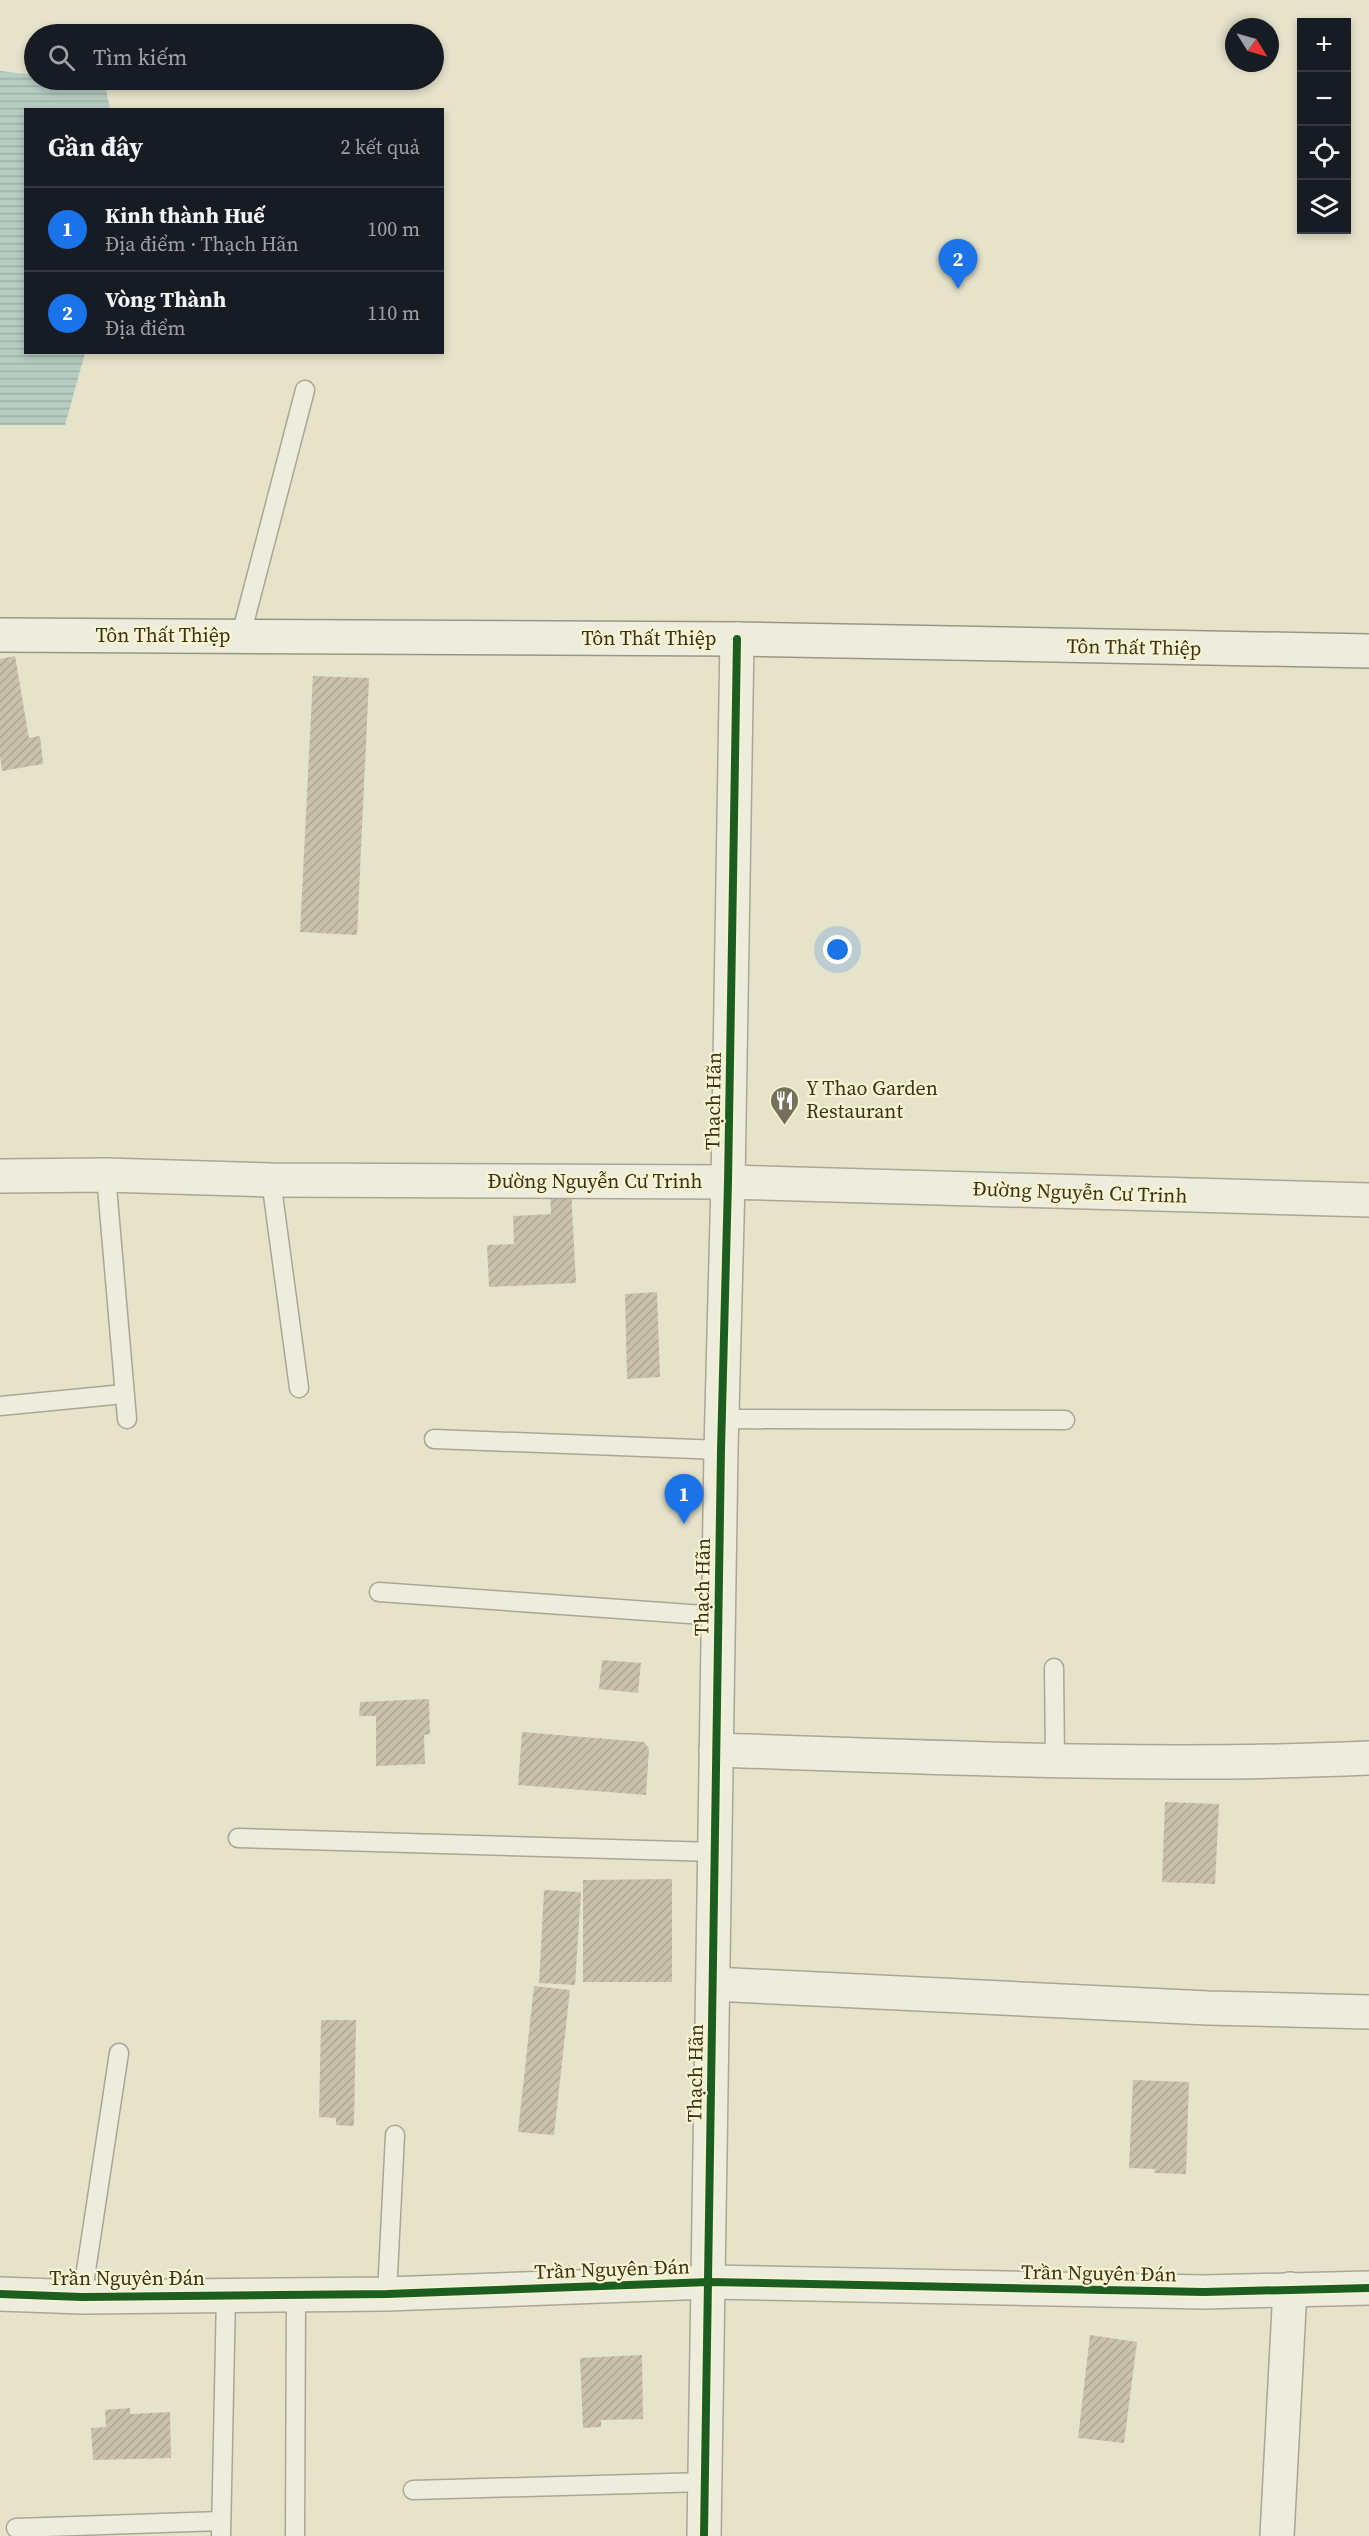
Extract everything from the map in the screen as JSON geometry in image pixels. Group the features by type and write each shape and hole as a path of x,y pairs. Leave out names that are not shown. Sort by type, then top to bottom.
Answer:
{"street":[{"name":"Tôn Thất Thiệp","path":"0,635 736,639 1369,651"},
{"name":"Thạch Hãn","path":"704,2536 736,639"},
{"name":"Đường Nguyễn Cư Trinh","path":"0,1176 106,1175 271,1180 728,1182 1369,1200"},
{"path":"716,1750 1055,1760 1237,1761 1369,1758"},
{"path":"713,1984 1208,2008 1369,2012"},
{"name":"Trần Nguyên Đán","path":"0,2294 82,2297 387,2294 709,2282 1204,2292 1369,2288"},
{"path":"1277,2536 1290,2289"}],"lane":[{"path":"241,635 305,390"},
{"path":"106,1175 127,1419"},
{"path":"271,1180 299,1388"},
{"path":"0,1406 124,1394"},
{"path":"434,1439 721,1434 1065,1420"},
{"path":"379,1592 718,1616"},
{"path":"1054,1668 1055,1760"},
{"path":"238,1838 715,1852"},
{"path":"82,2297 119,2053"},
{"path":"387,2294 395,2135"},
{"path":"16,2528 221,2528 225,2294"},
{"path":"296,2294 296,2536"},
{"path":"413,2490 705,2482"}],"shaded area":[{"path":"0,71 24,74 24,90 106,90 110,108 24,108 24,354 85,354 65,425 0,425"}],"building":[{"path":"15,656 29,738 40,736 43,764 2,771 0,659"},
{"path":"313,676 369,678 357,935 300,932"},
{"path":"571,1188 576,1283 489,1287 487,1245 514,1244 513,1216 551,1214 550,1190"},
{"path":"657,1292 660,1377 627,1379 625,1294"},
{"path":"602,1660 641,1663 638,1693 599,1689"},
{"path":"429,1699 430,1734 424,1735 425,1764 376,1766 376,1716 359,1716 360,1702"},
{"path":"522,1732 644,1742 649,1749 646,1795 518,1785"},
{"path":"1165,1802 1219,1804 1215,1884 1162,1882"},
{"path":"672,1879 672,1982 583,1982 583,1880"},
{"path":"544,1890 581,1892 575,1985 539,1983"},
{"path":"534,1986 570,1990 554,2135 518,2132"},
{"path":"321,2020 356,2020 354,2126 336,2125 336,2118 319,2117"},
{"path":"1133,2080 1189,2082 1186,2174 1154,2173 1155,2169 1129,2168"},
{"path":"1090,2335 1137,2342 1124,2443 1078,2438"},
{"path":"642,2355 643,2419 601,2420 601,2427 583,2428 580,2358"},
{"path":"130,2408 130,2414 170,2412 171,2458 93,2460 91,2428 106,2427 105,2410"}],"cycle path":[{"path":"704,2536 721,1450 737,639"},
{"path":"0,2294 82,2297 387,2294 709,2282 1204,2292 1369,2288"}],"place":[{"name":"Vòng Thành","path":"958,289"},
{"name":"Y Thao Garden Restaurant","path":"785,1126"},
{"name":"Kinh thành Huế","path":"684,1524"}]}
